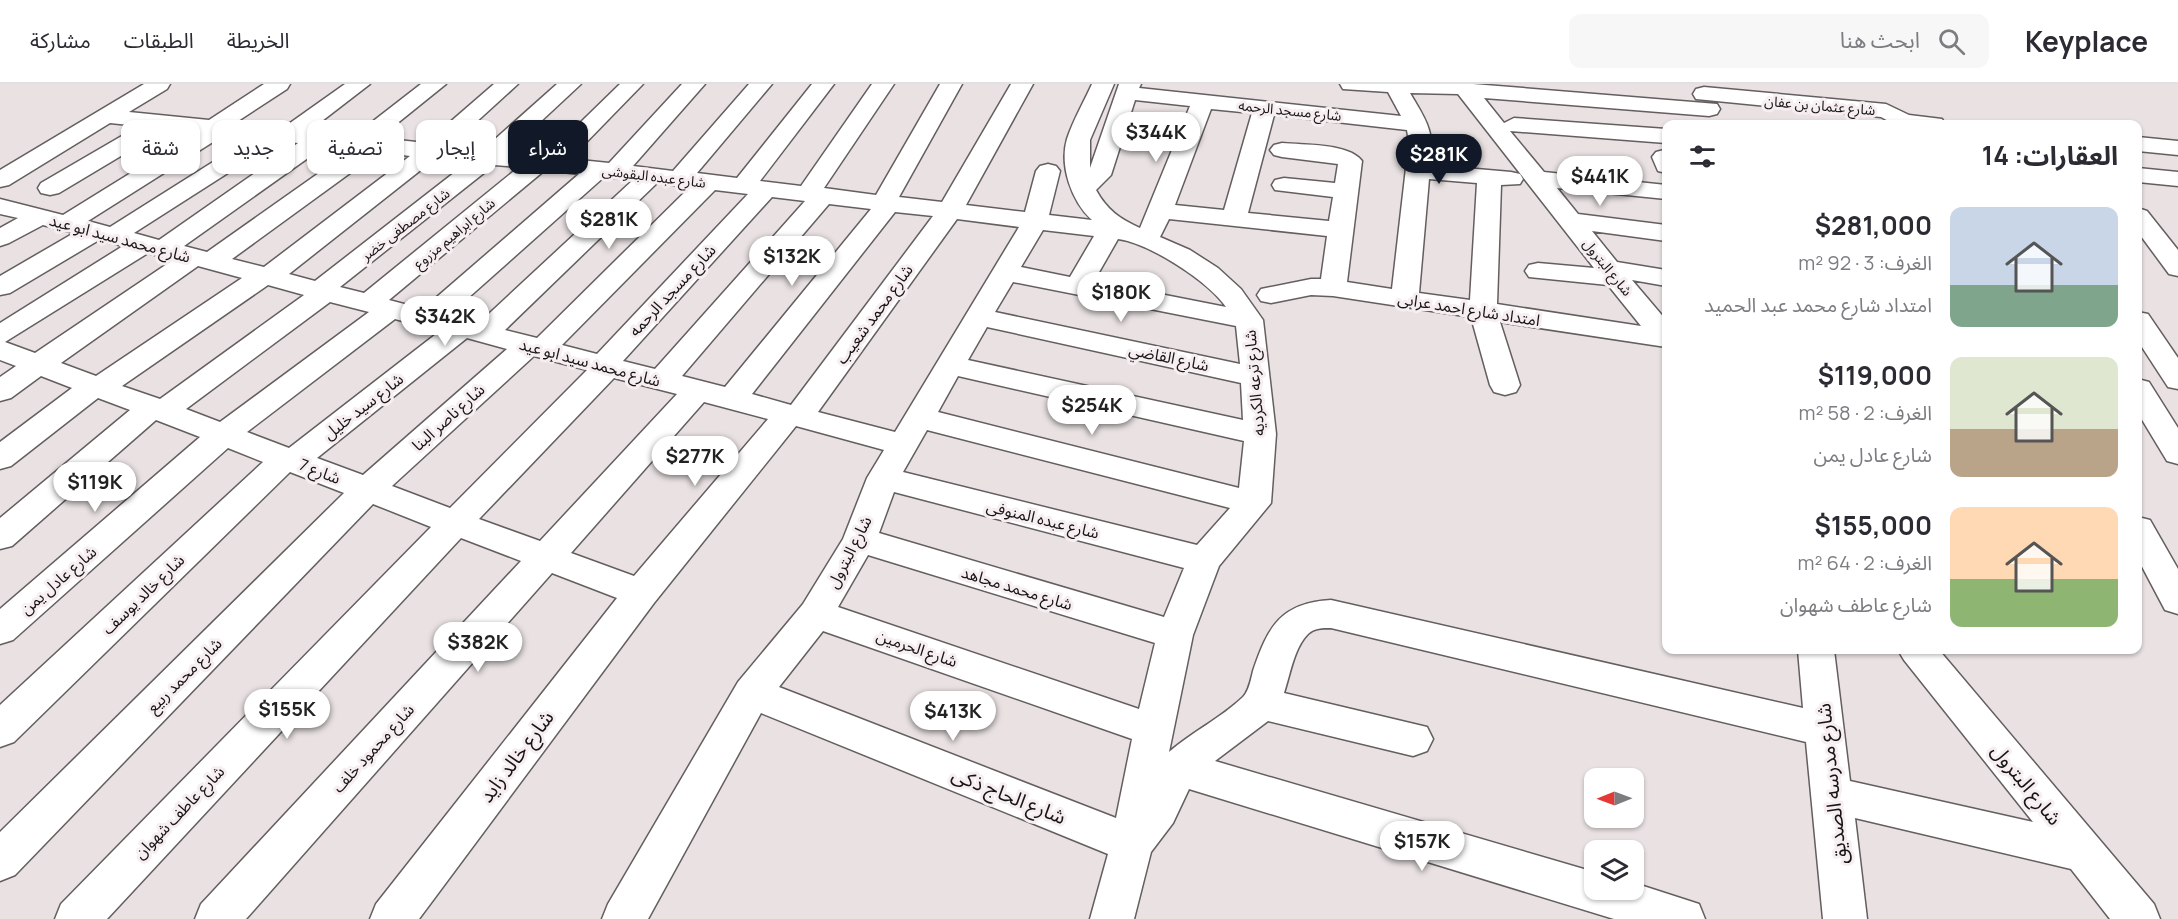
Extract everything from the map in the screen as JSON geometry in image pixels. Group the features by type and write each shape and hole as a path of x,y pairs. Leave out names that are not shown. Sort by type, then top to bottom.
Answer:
{"street":[{"path":"0,163 139,84"},
{"path":"0,180 159,84"},
{"path":"215,120 279,84"},
{"path":"295,125 359,84"},
{"path":"394,120 435,84"},
{"path":"466,120 507,84"},
{"name":"شارع مصطفى خضر","path":"496,151 570,84"},
{"name":"شارع ابراهيم مزروع","path":"588,124 632,84"},
{"path":"428,319 607,170 694,84"},
{"path":"679,179 761,84"},
{"name":"شارع مسجد الرحمه","path":"455,523 606,366 755,188 823,84"},
{"path":"662,380 816,195 883,84"},
{"name":"شارع محمود خلف","path":"217,919 546,557 715,394 885,204 951,84"},
{"name":"شارع محمد شعيب","path":"641,594 794,415 950,212 1023,84"},
{"name":"شارع عثمان بن عفان","path":"1351,84 1464,87 1706,103 1771,93 1859,116 1886,111 1899,120"},
{"path":"1842,84 1859,116"},
{"name":"شارع مسجد الرحمه","path":"1110,86 1203,101 1417,124"},
{"name":"شارع ترعه الكرديه","path":"1110,86 1078,140 1076,161 1083,188 1093,208 1112,225 1180,255 1209,274 1231,295 1249,320 1260,434 1254,503"},
{"path":"1396,86 1417,124 1421,142 1420,171 1405,299"},
{"name":"شارع البترول","path":"1464,87 1662,333"},
{"path":"1771,93 1785,120"},
{"path":"1078,286 1129,234 1160,210 1203,101"},
{"path":"1234,219 1265,108"},
{"path":"1321,154 1327,114"},
{"name":"شارع عبده البقوشى","path":"108,116 145,120"},
{"path":"66,224 212,122"},
{"path":"1514,125 1662,152"},
{"path":"2142,144 2178,148"},
{"path":"0,335 154,247 307,147"},
{"path":"50,188 121,150"},
{"path":"1282,150 1343,156 1350,161 1333,288"},
{"path":"1594,158 1601,186"},
{"path":"0,458 97,386 266,276 416,162"},
{"name":"شارع عبده البقوشى","path":"588,168 1129,234"},
{"name":"شارع البترول","path":"624,919 752,693 816,614 859,540 883,478 1035,222 1048,171"},
{"path":"1420,171 1662,192"},
{"path":"0,287 104,234 212,173"},
{"path":"0,391 202,260 324,174"},
{"name":"شارع مصطفى خضر","path":"0,537 159,409 323,291 468,174"},
{"name":"شارع ابراهيم مزروع","path":"224,434 380,306 533,174"},
{"path":"2142,175 2178,179"},
{"name":"شارع سيد خليل","path":"289,460 473,331 651,176"},
{"path":"1489,177 1483,311 1505,385"},
{"name":"شارع ناصر البنا","path":"368,489 535,347 708,182"},
{"path":"1284,185 1346,191"},
{"name":"شارع محمد سيد ابو عيد","path":"0,206 794,415 910,430 1254,503"},
{"path":"1160,210 1340,230"},
{"path":"0,238 39,217"},
{"path":"1571,221 1662,232"},
{"path":"2142,221 2178,268"},
{"path":"1538,271 1612,273 1662,278"},
{"path":"1005,272 1249,320"},
{"name":"امتداد شارع احمد عرابى","path":"1271,295 1311,287 1333,288 1662,337"},
{"name":"شارع القاضي","path":"978,317 1254,376"},
{"path":"2142,326 2178,381"},
{"name":"شارع 7","path":"0,350 641,594"},
{"path":"949,365 1260,434"},
{"path":"2142,376 2178,381"},
{"path":"2142,395 2178,453"},
{"name":"شارع عادل يمن","path":"0,630 224,434"},
{"name":"شارع خالد يوسف","path":"0,730 289,460"},
{"name":"شارع عبده المنوفى","path":"883,478 1204,560"},
{"name":"شارع محمد ربيع","path":"0,861 368,489"},
{"path":"1112,919 1132,844 1153,730 1175,635 1204,560 1254,503"},
{"name":"شارع عاطف شهوان","path":"77,919 455,523"},
{"path":"2142,536 2178,600"},
{"name":"شارع محمد مجاهد","path":"859,540 1175,635"},
{"name":"شارع خالد زايد","path":"392,919 641,594"},
{"name":"شارع الحرمين","path":"816,614 1153,730"},
{"path":"1132,844 1158,810 1179,768 1205,745 1232,728 1262,704 1278,652 1295,624 1312,615 1331,614 1826,730"},
{"name":"شارع مدرسه الصديق","path":"1816,654 1845,919"},
{"name":"شارع البترول","path":"1920,654 2138,919"},
{"name":"شارع الحاج ذكى","path":"752,693 1132,844"},
{"path":"1262,704 1413,739"},
{"path":"1179,768 1683,919"},
{"path":"1833,795 2084,853"}]}
